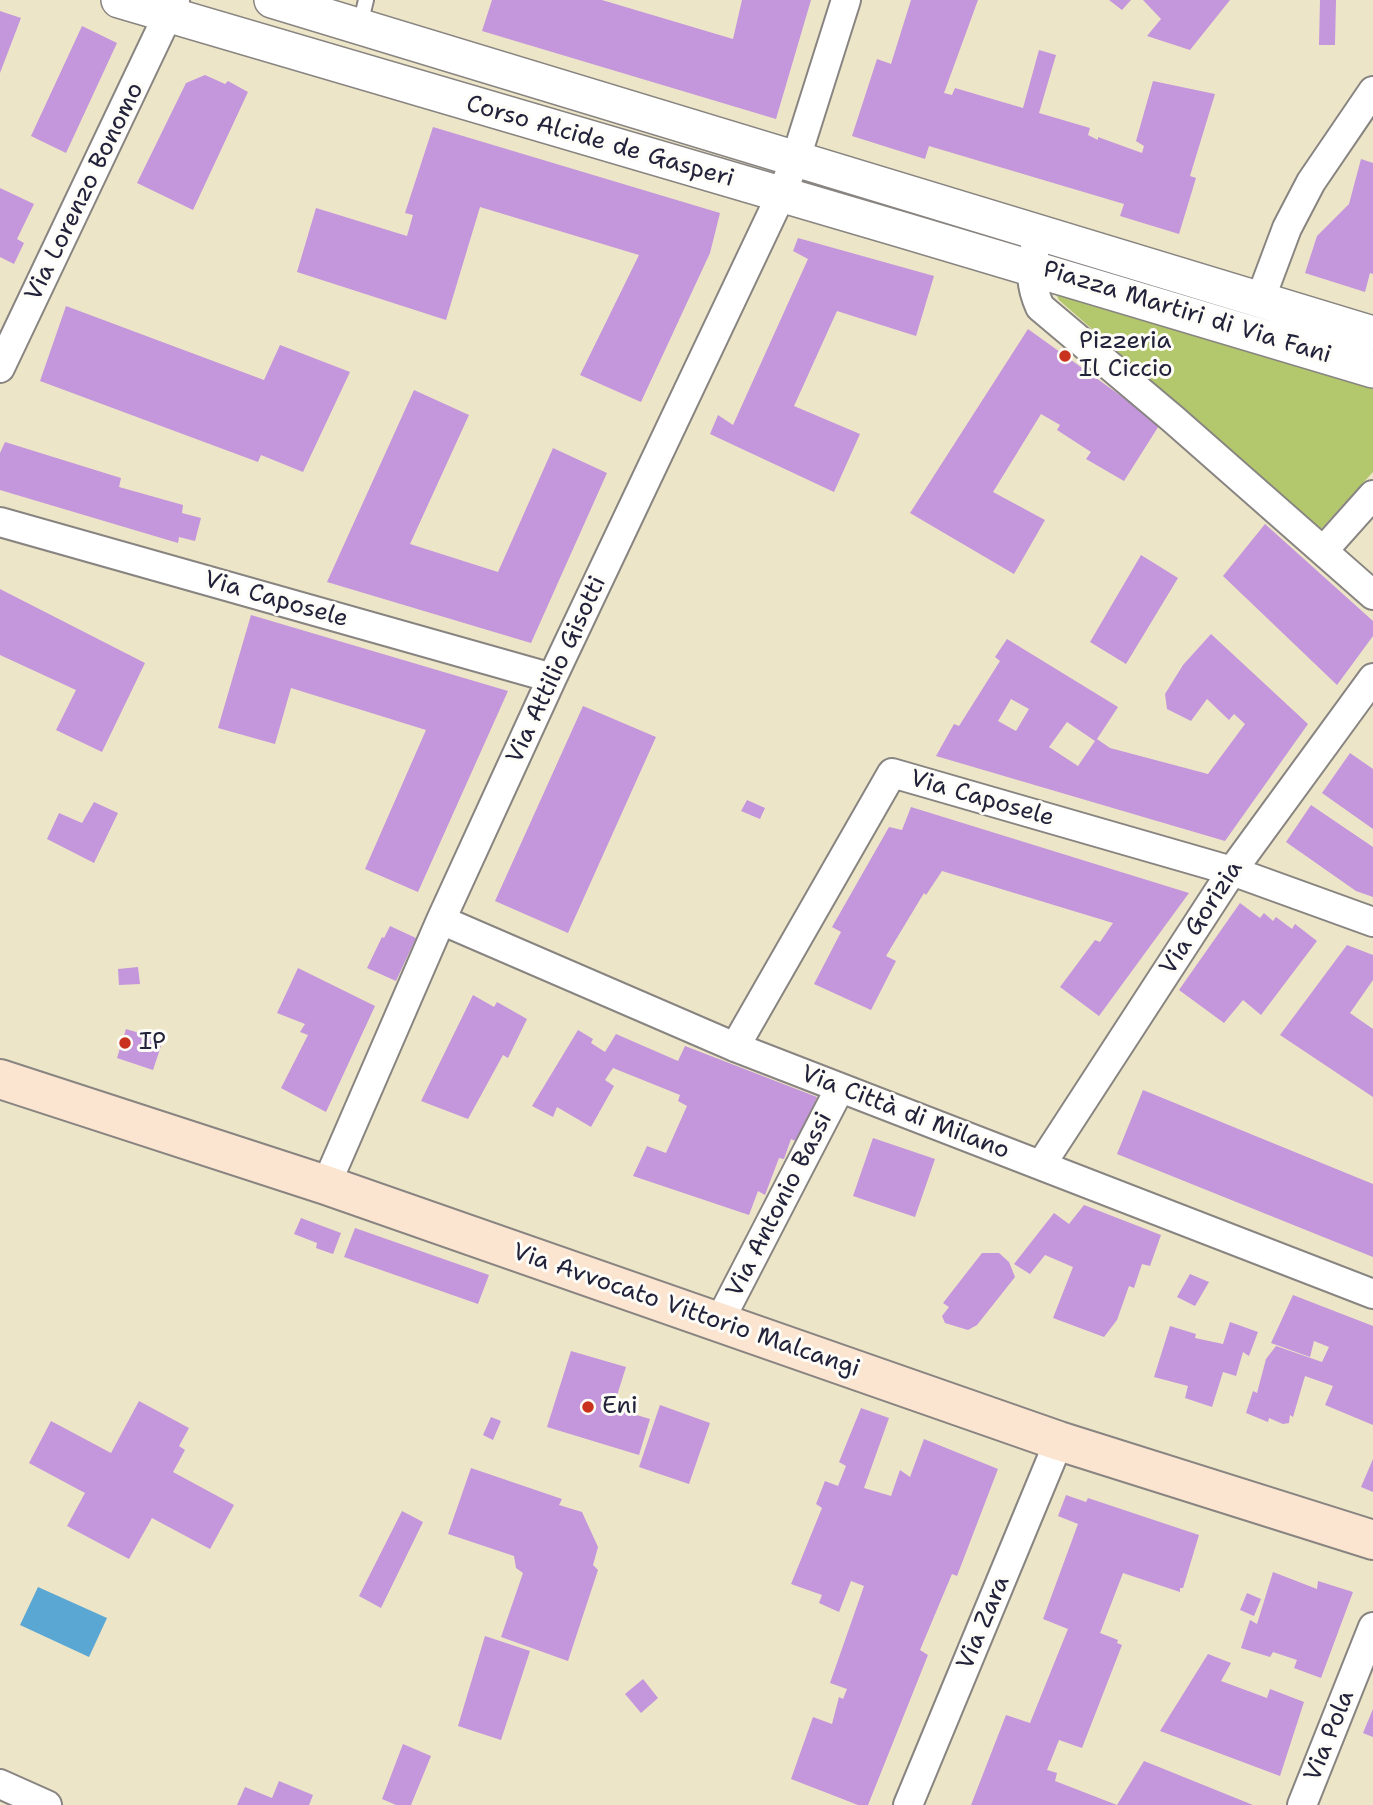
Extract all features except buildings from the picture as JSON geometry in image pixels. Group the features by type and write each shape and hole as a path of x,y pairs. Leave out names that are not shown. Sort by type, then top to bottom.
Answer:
{"main road":[{"name":"Via Avvocato Vittorio Malcangi","path":"0,1079 326,1185 1059,1441 1373,1540"}],"street":[{"name":"Corso Alcide de Gasperi","path":"119,0 172,8 781,195 1034,250"},
{"name":"Corso Alcide de Gasperi","path":"272,0 363,13 796,158 1034,250"},
{"name":"Via Attilio Gisotti","path":"326,1185 441,920 552,678 781,195 796,158 846,0"},
{"name":"Via Lorenzo Bonomo","path":"0,368 172,8"},
{"path":"1260,300 1287,228 1311,181 1373,91"},
{"name":"Piazza Martiri di Via Fani","path":"1034,250 1260,300 1373,334"},
{"name":"Piazza Martiri di Via Fani","path":"1034,250 1373,370"},
{"name":"Piazza Martiri di Via Fani","path":"1034,250 1033,291 1040,307 1173,419 1373,595"},
{"path":"1323,551 1373,495"},
{"name":"Via Caposele","path":"0,522 552,678"},
{"name":"Via Gorizia","path":"1041,1165 1232,871 1373,678"},
{"name":"Via Caposele","path":"735,1047 892,773 1232,871 1373,922"},
{"name":"Via Città di Milano","path":"441,920 735,1047 1373,1294"},
{"name":"Via Antonio Bassi","path":"719,1322 840,1088"},
{"name":"Via Zara","path":"908,1805 1059,1441"},
{"name":"Via Pola","path":"1302,1805 1373,1627"},
{"path":"0,1784 47,1805"}],"green space":[{"path":"1054,290 1373,385 1373,472 1320,530 1059,300"}],"water":[{"path":"38,1587 107,1618 89,1657 20,1625"}],"place":[{"name":"Pizzeria Il Ciccio","path":"1065,356"},
{"name":"IP","path":"125,1043"},
{"name":"Eni","path":"588,1407"}]}
